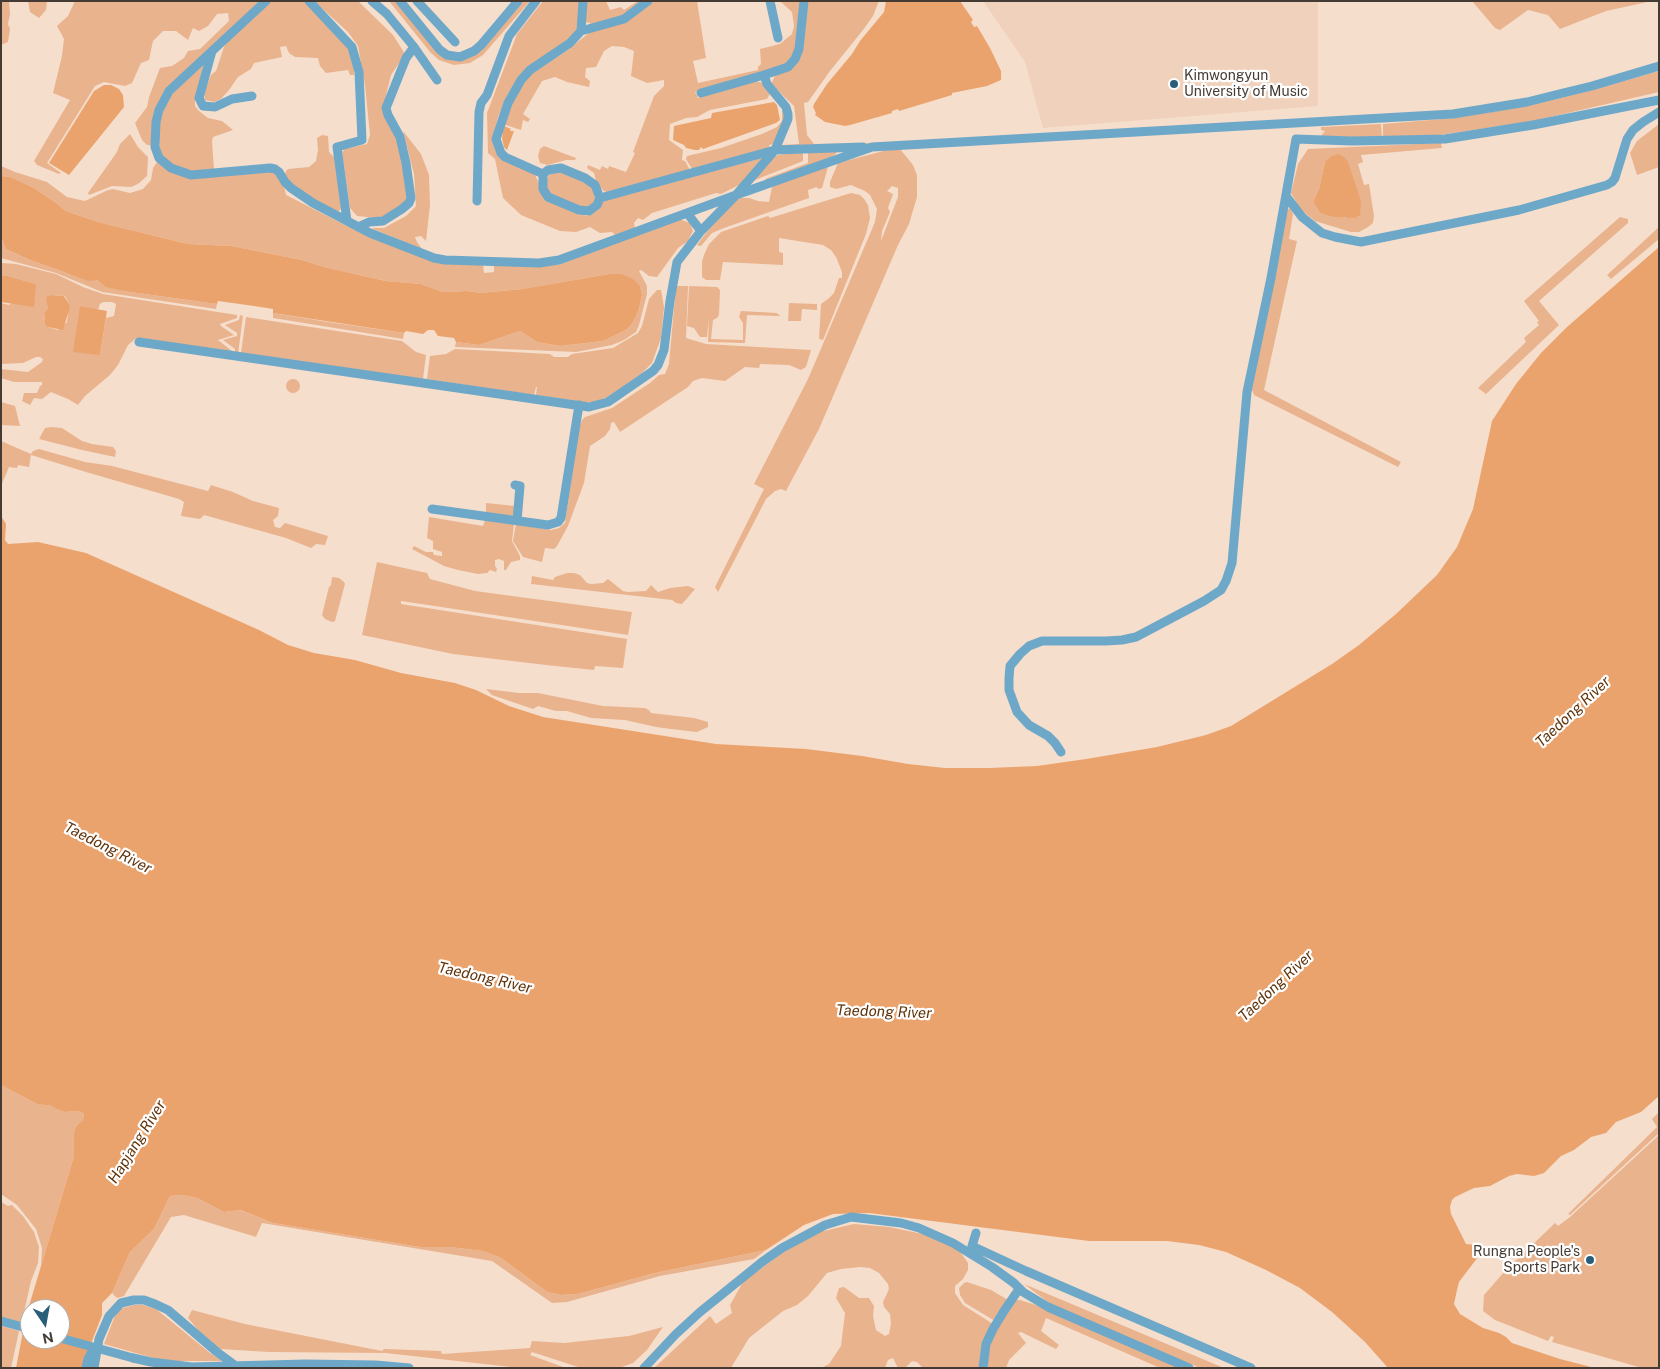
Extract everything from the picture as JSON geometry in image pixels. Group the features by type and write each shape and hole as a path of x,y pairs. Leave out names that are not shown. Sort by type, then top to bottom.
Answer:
{"street":[{"path":"266,1 169,91 159,110 156,122 155,147 159,158 171,168 191,175 275,169 291,188 313,203 358,227 434,258 545,263 566,258 872,147"},
{"path":"309,1 352,47 359,72 362,140 337,147 347,221"},
{"path":"372,1 387,14 414,47 437,80"},
{"path":"400,1 440,50 460,57 474,51 481,45 518,1"},
{"path":"417,1 454,42"},
{"path":"477,202 479,112 481,103 490,90 509,36 536,1"},
{"path":"581,31 583,1"},
{"path":"543,174 505,157 501,153 496,139 508,102 521,80 530,70 570,43 581,31 624,19 648,1"},
{"path":"770,1 778,38"},
{"path":"701,93 764,76 788,66 800,50 804,1"},
{"path":"358,227 369,222 383,221 402,209 411,198 400,137 386,108 406,58 414,47"},
{"path":"212,50 199,98 203,106 216,107 232,99 252,96"},
{"path":"543,174 543,189 548,197 579,210 589,211 593,209 600,198 775,150 872,147 1453,114 1554,96 1659,66"},
{"path":"139,342 579,406 593,406 608,402 653,371 658,365 664,350 676,262 700,231 736,195 775,150 788,119 788,114 786,107 767,84 764,76"},
{"path":"1061,752 1048,736 1028,725 1017,712 1009,690 1008,678 1010,666 1020,654 1029,646 1042,640 1106,641 1136,637 1204,601 1221,590 1226,581 1232,563 1247,392 1296,139 1352,141 1444,139 1533,125 1659,100"},
{"path":"1286,196 1302,217 1322,233 1361,242 1519,210 1612,182 1615,178 1627,139 1633,130 1659,112"},
{"path":"543,174 554,168 561,168 585,178 595,185 600,198"},
{"path":"687,213 700,231"},
{"path":"432,509 551,525 560,520 579,406"},
{"path":"515,485 520,486 517,521"},
{"path":"644,1368 694,1317 762,1262 782,1248 825,1224 851,1217 901,1223 919,1228 953,1243 1048,1307 1189,1368"},
{"path":"976,1234 972,1246 1251,1368"},
{"path":"984,1368 986,1344 993,1329 1019,1289"},
{"path":"86,1368 88,1359 109,1316 121,1303 144,1300 168,1310 216,1352 237,1367"},
{"path":"1,1321 20,1326"},
{"path":"94,1368 99,1339"},
{"path":"70,1341 151,1362 192,1367 376,1364 409,1368"}],"shaded area":[{"path":"1,1 9,1 10,14 8,24 10,29 8,42 1,45"},
{"path":"28,1 47,1 46,10 39,18 30,12"},
{"path":"75,1 263,1 165,93 151,145 147,145 142,140 135,123 147,107 160,68 172,66 184,58 188,51 200,49 229,21 228,13 217,14 208,26 199,31 193,28 188,40 176,31 163,31 153,41 149,60 141,63 132,83 125,86 104,82 95,86 47,163 61,173 59,174 37,165 34,161 70,100 53,93 64,39 57,26 68,16"},
{"path":"271,1 304,1 343,41 350,52 354,65 354,75 350,75 348,70 326,73 320,66 318,58 295,57 289,53 286,46 280,47 282,57 254,63 251,69 238,77 221,99 214,102 205,100 204,92 211,75 216,71 227,42"},
{"path":"314,1 358,1 393,35 405,54 391,75 384,103 397,140 408,190 405,203 385,216 377,218 357,216 350,208 342,152 345,149 367,144 370,135 365,85 358,46 348,32"},
{"path":"389,1 397,1 435,46 464,58 522,1 530,1 483,55 470,63 454,65 439,60 431,53"},
{"path":"543,1 580,1 579,24 573,38 520,75 508,94 498,117 493,136 494,146 534,173 541,191 578,214 587,216 605,200 761,158 761,161 741,184 721,194 716,193 652,213 643,220 638,218 634,223 635,229 615,235 612,232 600,233 590,227 576,232 560,231 521,215 503,198 495,159 488,153 487,113 517,34"},
{"path":"586,1 606,1 610,10 621,7 624,10 638,1 644,1 623,16 592,24 586,22"},
{"path":"654,1 697,1 706,58 693,61 698,83 758,70 761,64 760,49 780,44 792,34 794,26 792,12 780,1 800,1 797,46 791,59 786,64 759,74 695,92 698,98 755,81 763,83 770,94 767,99 710,110 697,117 686,118 670,124 669,140 683,150 682,160 685,161 690,170 607,192 597,184 594,173 587,168 588,165 600,170 602,166 608,169 609,166 626,172 635,153 633,152 654,96 664,86 664,80 647,83 631,76 634,51 624,47 612,46 604,51 596,67 586,68 585,77 590,81 589,87 555,77 542,81 523,114 530,119 528,122 523,120 521,130 503,124 517,92 531,74 568,50 590,32 633,17"},
{"path":"807,1 879,1 873,16 863,30 808,102 804,103 807,135 814,144 873,143 872,146 784,147 782,145 799,144 794,106 771,84 775,76 791,68 803,50"},
{"name":"Kimwongyun University of Music","path":"983,1 1318,1 1318,106 1043,128 1025,62"},
{"path":"1472,1 1652,1 1606,11 1560,29 1548,15 1528,10 1500,30 1495,28"},
{"path":"204,62 195,106 208,118 222,121 233,130 213,137 214,170 198,172 179,169 160,155 159,126 165,105 171,95"},
{"path":"1659,71 1659,92 1533,121 1440,135 1383,138 1383,124 1455,118 1528,106"},
{"path":"785,110 787,117 776,143 769,145 770,149 692,169 686,159 687,156 721,148 777,127 782,121 782,111"},
{"path":"1381,124 1382,138 1321,136 1325,131 1321,130 1321,127"},
{"path":"1659,124 1659,167 1637,175 1630,153 1637,141"},
{"path":"403,131 421,154 429,175 430,205 426,241 421,236 415,237 422,249 373,229 384,228 406,216 416,206 414,174"},
{"path":"130,134 138,147 148,157 147,176 131,187 112,186 89,195 88,193 117,152 120,144"},
{"path":"322,135 328,136 329,152 336,159 342,207 336,212 295,189 285,175 288,169 309,167 316,161 318,150 317,138"},
{"path":"1441,143 1442,148 1361,155 1363,162 1358,164 1364,185 1369,184 1374,216 1373,223 1359,232 1351,232 1315,221 1301,210 1291,193 1298,164 1308,149","holes":["1325,162 1346,218 1320,213 1313,202 1319,189"]},
{"path":"544,146 576,158 575,160 566,160 548,165 540,163 538,156 540,149"},
{"path":"891,149 900,149 913,165 917,175 917,197 909,224 898,245 819,429 786,491 781,489 775,491 766,499 718,592 715,587 764,489 754,484 808,379 875,222 877,209 870,195 865,191 851,185 836,189 830,187 830,182 838,163","holes":["892,186 898,188 898,197 881,241 882,231 890,212 888,208 893,194 887,191"]},
{"path":"837,151 835,155 816,164 766,181 765,179 808,163 808,152"},
{"path":"800,152 803,154 803,161 750,182 773,157"},
{"path":"157,162 169,171 267,171 277,174 284,186 286,195 345,225 438,263 483,265 484,273 494,272 494,264 558,265 679,219 690,223 693,231 688,241 678,248 657,277 649,276 641,270 639,271 647,286 647,294 636,332 624,340 612,345 576,352 455,347 456,342 479,345 520,331 537,342 560,346 603,341 626,330 639,309 642,295 640,286 622,274 609,274 522,289 481,293 467,291 443,292 421,284 386,281 302,260 232,246 188,244 98,222 66,211 34,188 11,177 1,176 1,166 47,182 67,197 85,201 108,190 113,189 130,193 143,189 151,180 153,168"},
{"path":"828,167 822,188 818,189 817,187 808,190 809,198 712,233 701,246 697,245 725,208 739,198 769,202 772,187"},
{"path":"558,171 587,181 596,197 594,203 586,208 549,193 545,181 549,175"},
{"path":"851,193 860,195 864,199 868,205 870,218 866,234 823,340 819,339 821,304 834,293 839,278 842,278 842,272 836,257 831,250 823,245 779,238 779,252 783,253 783,265 723,262 720,280 706,280 702,277 704,255 709,244 721,232 768,216 770,218"},
{"path":"1290,208 1293,214 1289,239 1297,241 1264,390 1401,462 1398,467 1254,395 1252,390 1287,210"},
{"path":"1620,217 1628,219 1628,223 1539,301 1559,325 1486,394 1478,388 1526,342 1524,338 1539,325 1537,322 1539,321 1524,301"},
{"path":"1659,227 1659,239 1611,279 1607,275"},
{"path":"1,237 6,249 64,272 97,280 104,285 123,291 217,304 216,309 102,292 56,273 1,258"},
{"path":"1,263 16,264 56,274 103,294 237,315 237,318 220,324 234,335 218,340 232,353 135,339 128,345 118,365 110,375 85,396 78,405 51,392 42,399 34,398 30,405 22,401 24,393 37,393 42,382 14,382 1,378 1,369 28,372 42,362 43,359 36,357 23,363 1,364 1,303 9,305 36,284 8,276 1,276","holes":["51,295 65,296 69,304 67,322 58,330 47,327 44,318","103,302 116,304 114,316 106,318 100,355 80,306 98,310"]},
{"path":"676,286 688,286 686,338 706,344 811,350 806,367 801,370 789,365 760,364 759,368 745,367 725,381 702,378 693,381 688,387 620,432 614,422 611,423 610,429 605,436 590,446 584,483 568,526 557,546 554,549 545,548 542,562 523,557 513,541 516,524 551,530 559,528 565,523 579,428 582,420 585,417 612,408 659,375 665,374 669,364"},
{"path":"689,286 717,287 720,290 719,315 713,320 711,339 743,340 743,323 739,317 741,311 777,313 780,316 747,315 745,343 708,342 709,319 707,337 700,337 694,328 687,326"},
{"path":"657,290 661,290 664,307 661,338 652,363 642,373 608,397 595,402 583,402 536,395 537,387 534,395 427,379 430,356 446,354 455,349 550,354 554,357 568,357 572,354 613,348 638,333 642,326 649,299"},
{"path":"789,303 817,304 817,310 802,309 801,321 788,321"},
{"path":"273,313 404,333 403,339 273,318"},
{"path":"240,315 243,316 238,354 235,354 235,349 223,340 237,336 237,333 225,325 239,320"},
{"path":"246,317 402,341 416,352 426,355 423,379 241,353"},
{"path":"290,379 296,379 300,386 296,393 290,393 286,389 286,383"},
{"path":"1,402 15,406 20,426 1,425"},
{"path":"45,428 62,428 82,441 113,447 116,451 115,457 39,439"},
{"path":"1,441 31,454 39,449 85,462 112,466 208,491 211,485 253,501 279,508 278,516 273,520 275,527 280,528 285,523 328,536 325,545 316,544 311,548 286,538 204,515 200,519 181,516 184,502 179,499 31,455 29,467 18,465 17,468 9,467 1,486"},
{"path":"486,503 515,506 515,516 486,514"},
{"path":"429,517 483,526 485,520 514,524 512,541 520,556 520,560 511,562 506,570 504,570 504,561 495,560 496,572 490,570 487,573 478,574 444,566 412,549 414,546 426,552 433,552 434,555 442,556 442,552 433,549 433,541 427,538"},
{"path":"377,562 427,573 430,579 475,591 632,612 628,635 401,601 401,604 627,639 623,668 595,666 594,670 453,654 362,635"},
{"path":"567,573 580,575 587,583 591,584 603,583 608,579 623,591 628,592 646,591 651,585 658,592 670,588 688,586 695,589 682,604 672,600 531,584 532,576 553,580 555,577"},
{"path":"332,577 339,578 345,584 335,621 332,622 325,619 322,615"},
{"path":"486,689 538,693 603,706 645,708 651,713 694,718 708,722 708,727 697,732 656,727 625,720 591,718 567,711 556,711 538,706 533,709 492,695"},
{"path":"1,1085 37,1104 53,1106 65,1112 78,1111 84,1114 83,1120 76,1126 74,1132 74,1156 41,1266 42,1248 36,1229 17,1205 1,1194"},
{"path":"1659,1112 1659,1133 1570,1215 1568,1214 1657,1127 1652,1119"},
{"name":"Rungna People's Sports Park","path":"1659,1135 1659,1368 1642,1368 1552,1342 1554,1337 1551,1336 1548,1341 1495,1320 1483,1311 1484,1295 1505,1271 1555,1223 1558,1226 1570,1217"},
{"path":"183,1195 197,1198 224,1212 239,1210 273,1223 420,1247 450,1247 483,1251 501,1258 547,1292 561,1295 578,1294 655,1273 766,1250 754,1259 660,1276 567,1302 552,1303 492,1261 262,1223 256,1237 184,1215 171,1217 124,1296 117,1298 112,1293 130,1252 154,1229 170,1196"},
{"path":"1,1202 8,1206 12,1205 23,1216 34,1232 39,1247 38,1263 27,1299 20,1299 20,1322 1,1317"},
{"path":"854,1224 889,1227 923,1234 950,1245 961,1253 968,1263 968,1270 963,1279 955,1286 955,1293 963,1305 993,1324 981,1368 923,1368 917,1362 912,1361 905,1368 898,1368 893,1358 888,1360 885,1368 821,1368 829,1364 841,1346 845,1313 836,1298 839,1288 844,1287 859,1298 869,1298 874,1306 873,1316 876,1330 885,1336 889,1334 890,1314 884,1307 883,1302 889,1289 888,1284 879,1273 870,1268 860,1267 827,1273 808,1296 797,1305 783,1311 749,1338 731,1368 654,1368 710,1316 716,1324 732,1313 730,1305 743,1282 782,1253 819,1232"},
{"path":"967,1282 991,1290 1008,1300 995,1321 965,1303 960,1295 959,1288"},
{"path":"1024,1284 1224,1368 1200,1368 1052,1305"},
{"path":"1015,1300 1039,1306 1181,1368 1160,1368 1046,1318 1041,1331 1059,1345 1056,1349 1021,1332 1018,1333 1026,1343 1009,1360 1006,1368 986,1368 989,1345 997,1328"},
{"path":"143,1305 156,1309 210,1353 223,1361 164,1361 104,1344 116,1313 123,1308"},
{"path":"192,1310 245,1324 382,1351 384,1349 441,1351 442,1354 530,1348 532,1341 564,1343 629,1336 663,1327 647,1350 633,1363 622,1367 581,1368 532,1352 530,1355 566,1368 520,1368 386,1353 269,1352 220,1349 199,1331 188,1318"},
{"path":"1,1326 19,1331 11,1368 1,1368"}],"water":[{"path":"886,1 960,1 973,20 971,22 974,27 977,26 990,48 1001,71 1001,80 987,86 952,93 952,95 899,111 898,109 892,111 892,113 850,125 845,126 825,122 815,115 814,104 827,84 884,12"},
{"path":"104,85 111,85 119,89 123,95 124,107 69,175 49,163 94,91"},
{"path":"774,102 777,105 780,120 776,123 703,149 701,147 699,150 686,148 684,145 673,140 674,126 711,118 712,113"},
{"path":"504,126 511,129 510,131 514,131 507,150 504,147 502,138"},
{"path":"1338,154 1348,162 1361,201 1360,215 1355,218 1334,217 1320,213 1313,202 1319,189 1325,162"},
{"path":"1,176 11,177 34,188 66,211 98,222 188,244 232,246 302,260 386,281 421,284 443,292 467,291 481,293 522,289 609,274 622,274 633,279 640,286 642,295 639,309 626,330 603,341 560,346 537,342 520,331 479,345 456,342 454,338 438,336 434,330 428,330 423,334 406,331 404,333 273,313 273,309 254,306 218,301 217,304 123,291 106,287 97,280 88,281 30,260 6,249 1,237"},
{"path":"1659,247 1659,1096 1641,1112 1616,1122 1606,1133 1591,1137 1574,1150 1561,1156 1544,1173 1534,1176 1517,1174 1490,1186 1474,1188 1455,1197 1450,1207 1451,1214 1466,1244 1479,1245 1480,1249 1478,1257 1459,1282 1454,1304 1460,1314 1483,1328 1499,1333 1512,1343 1595,1368 1388,1368 1365,1342 1332,1312 1300,1288 1226,1252 1199,1245 1167,1241 1089,1241 869,1213 833,1214 804,1225 766,1250 655,1273 578,1294 561,1295 547,1292 501,1258 483,1251 450,1247 420,1247 273,1223 240,1210 224,1212 197,1198 183,1195 170,1196 154,1229 130,1252 112,1293 102,1303 102,1315 86,1357 84,1368 16,1368 20,1347 20,1349 70,1349 70,1299 31,1299 74,1156 74,1132 76,1126 83,1120 84,1114 78,1111 65,1112 52,1106 37,1104 1,1085 1,516 6,524 5,540 8,544 38,542 86,553 259,630 288,645 314,653 355,660 401,673 455,683 476,690 509,706 543,717 716,744 806,749 945,768 1037,766 1157,747 1206,735 1231,726 1332,664 1359,645 1396,614 1437,575 1457,547 1473,509 1492,421 1516,384 1541,353 1567,327"},
{"path":"1,276 8,276 36,284 34,307 1,302"},
{"path":"51,295 64,296 69,304 70,307 63,330 47,327 45,324 44,313 48,308 46,297"},
{"path":"80,306 107,311 100,355 73,352"}],"place":[{"name":"Kimwongyun University of Music","path":"1174,84"},
{"name":"Rungna People's Sports Park","path":"1590,1260"}],"water label":[{"name":"Taedong River","path":"1573,712"},
{"name":"Taedong River","path":"108,848"},
{"name":"Taedong River","path":"485,978"},
{"name":"Taedong River","path":"1276,986"},
{"name":"Taedong River","path":"884,1012"},
{"name":"Hapjang River","path":"137,1142"}]}
